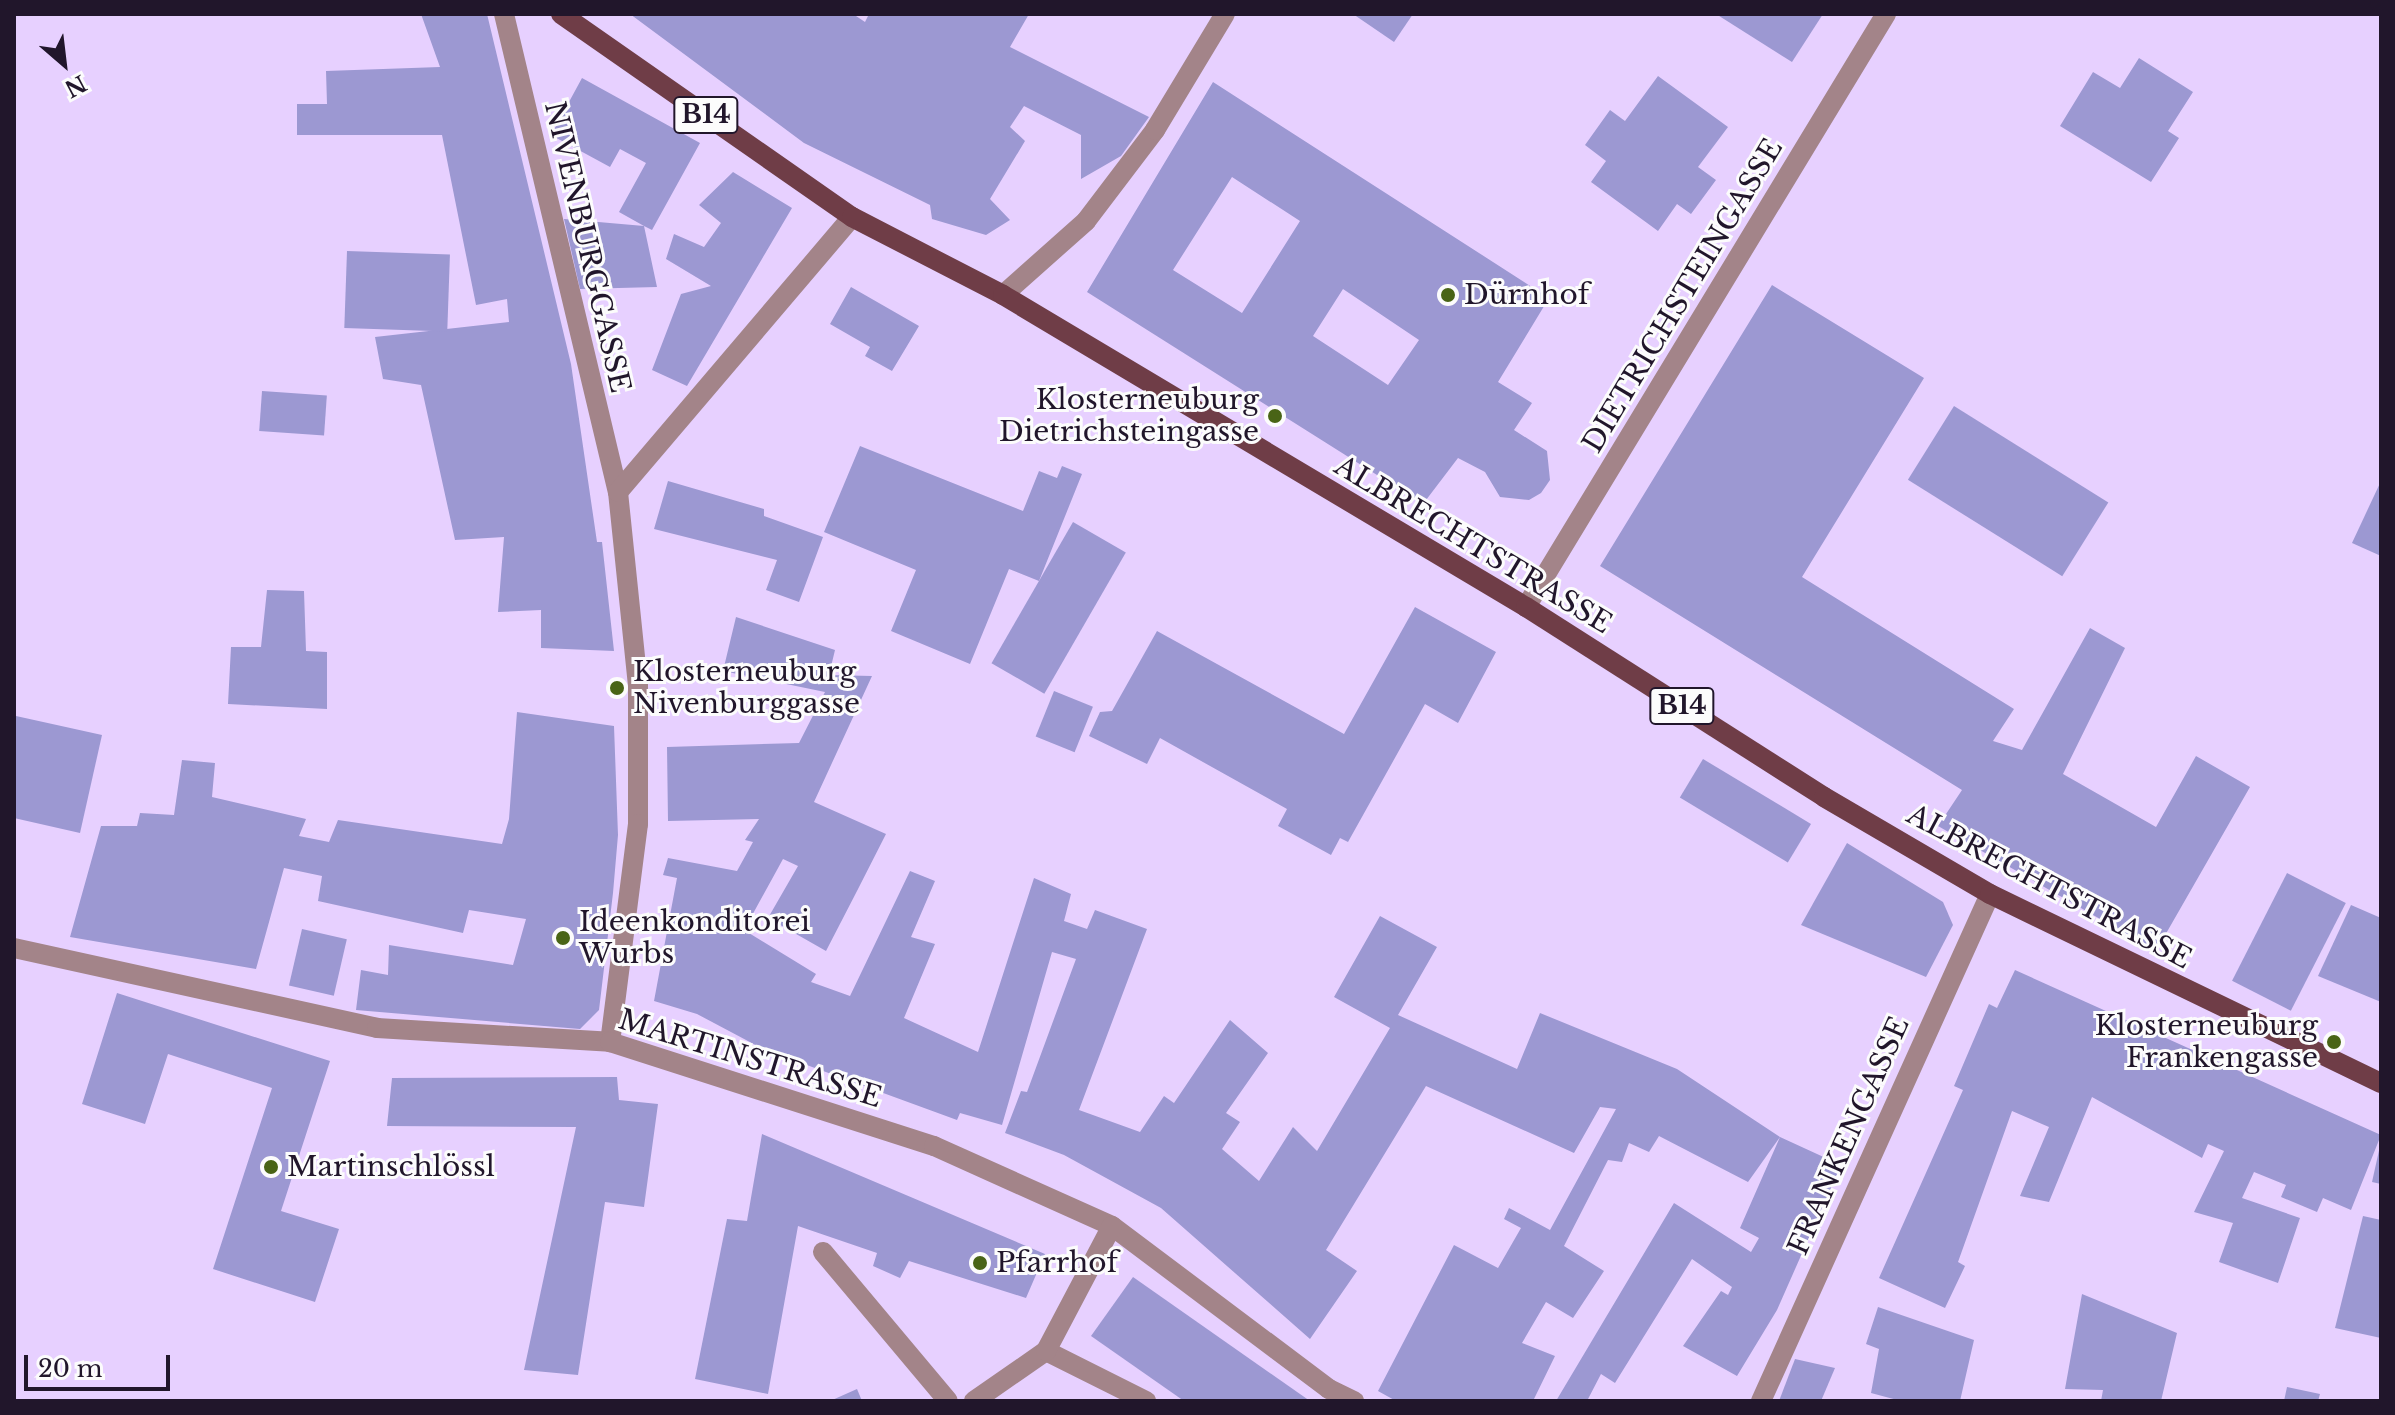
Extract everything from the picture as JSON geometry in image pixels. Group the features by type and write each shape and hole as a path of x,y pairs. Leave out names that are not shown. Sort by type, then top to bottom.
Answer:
{"main road":[{"name":"ALBRECHTSTRASSE","path":"561,14 852,217 1003,295 1526,607 1824,797 1990,894 2381,1083"}],"street":[{"name":"NIVENBURGGASSE","path":"504,14 618,492 638,686 638,824 610,1042"},
{"path":"1003,295 1086,221 1155,130 1225,14"},
{"name":"DIETRICHSTEINGASSE","path":"1526,607 1886,14"},
{"path":"618,492 852,217"},
{"name":"FRANKENGASSE","path":"1761,1401 1990,894"},
{"name":"MARTINSTRASSE","path":"14,948 377,1028 610,1042 934,1146 1112,1226 1329,1389 1354,1401"},
{"path":"974,1401 1046,1351 1112,1226"},
{"path":"823,1252 948,1401"},
{"path":"1046,1351 1146,1401"}],"building":[{"path":"421,14 487,14 571,364 597,542 602,542 614,651 541,648 541,610 498,612 504,537 455,540 421,385 383,379 375,337 509,322 507,299 476,305 442,135 297,135 297,104 327,104 326,71 440,67"},
{"path":"630,14 853,14 865,22 869,14 1029,14 1010,47 1149,117 1121,156 1081,179 1081,135 1024,106 1010,127 1025,141 990,199 1010,220 986,235 932,219 930,205 804,143"},
{"path":"1353,14 1413,14 1394,42"},
{"path":"1716,14 1823,14 1792,62"},
{"path":"2139,58 2193,92 2168,131 2179,138 2151,182 2060,126 2093,72 2120,88"},
{"path":"1658,76 1728,127 1698,167 1716,180 1691,214 1677,204 1658,231 1591,182 1606,161 1585,145 1610,110 1625,121"},
{"path":"582,78 700,143 652,230 619,212 646,163 620,149 610,167 551,135"},
{"name":"Dürnhof","path":"1213,82 1549,298 1498,382 1532,403 1514,430 1547,451 1550,480 1541,493 1529,500 1500,497 1485,472 1458,458 1423,504 1087,292","holes":["1232,177 1300,221 1242,313 1173,270","1343,289 1419,340 1388,385 1313,336"]},
{"path":"733,172 792,208 687,386 652,370 681,294 711,286 666,259 674,234 704,247 721,223 699,205"},
{"path":"564,219 644,226 657,287 580,289"},
{"path":"347,251 450,255 447,332 344,328"},
{"path":"1772,285 1924,378 1802,577 2014,709 1993,741 2022,750 2090,628 2125,648 2063,774 2156,827 2196,756 2250,787 2156,951 1938,826 1962,790 1600,566"},
{"path":"851,287 919,326 892,371 865,356 870,347 830,324"},
{"path":"262,391 327,396 324,435 259,431"},
{"path":"1954,406 2108,502 2062,576 1908,480"},
{"path":"860,446 1023,511 1039,471 1057,478 1062,466 1082,474 1039,581 1009,569 970,664 891,631 916,570 824,532"},
{"path":"668,481 764,509 764,516 823,537 799,602 766,590 777,560 654,529"},
{"path":"2381,481 2381,556 2352,543"},
{"path":"1073,522 1126,552 1044,694 992,663"},
{"path":"267,590 304,591 306,651 327,652 327,709 228,704 231,647 261,647"},
{"path":"1415,607 1496,652 1458,723 1425,704 1348,842 1340,838 1331,855 1278,826 1287,809 1160,738 1147,764 1089,736 1100,712 1112,711 1157,631 1344,734"},
{"path":"736,617 835,650 829,675 872,676 814,802 886,834 826,951 768,918 798,866 783,859 744,930 816,974 811,982 850,996 910,871 935,881 911,937 935,944 904,1018 978,1052 1034,878 1071,894 1064,921 1087,929 1095,910 1147,929 1079,1110 1140,1132 1164,1096 1174,1103 1230,1020 1268,1053 1226,1113 1240,1122 1222,1149 1259,1181 1293,1127 1317,1151 1390,1028 1334,997 1380,916 1437,947 1398,1015 1517,1069 1540,1013 1677,1069 1780,1137 1748,1182 1659,1136 1649,1152 1629,1143 1622,1162 1608,1160 1564,1246 1604,1271 1573,1318 1546,1302 1522,1343 1555,1356 1533,1401 1396,1401 1378,1391 1454,1245 1498,1268 1521,1228 1504,1219 1509,1208 1550,1230 1616,1109 1600,1107 1574,1153 1426,1086 1326,1250 1357,1271 1310,1339 1161,1208 1064,1155 1005,1133 1021,1091 1027,1092 1076,959 1052,952 1002,1125 960,1113 957,1120 763,1049 697,1014 654,1001 677,878 663,875 668,858 737,871 753,842 745,840 759,819 668,821 667,747 799,743 825,692 723,671"},
{"path":"1054,691 1093,707 1075,752 1036,736"},
{"path":"517,712 614,726 618,835 613,893 599,1010 580,1029 356,1010 361,970 388,975 389,945 513,965 526,919 469,910 463,933 318,901 322,876 284,868 256,969 70,937 101,826 137,826 140,813 174,815 182,760 215,763 212,797 306,819 299,836 329,842 338,820 502,844 509,819"},
{"path":"16,716 102,735 80,833 14,818"},
{"path":"1703,759 1811,824 1788,862 1680,798"},
{"path":"1847,843 1943,902 1953,925 1926,977 1801,925"},
{"path":"2287,873 2346,903 2291,1011 2232,981"},
{"path":"2351,905 2381,918 2381,1002 2318,976"},
{"path":"302,929 347,939 334,996 289,986"},
{"path":"2015,970 2381,1135 2351,1210 2323,1198 2317,1212 2281,1197 2286,1185 2254,1172 2242,1198 2300,1218 2278,1283 2219,1262 2233,1223 2194,1212 2224,1151 2208,1144 2202,1158 2092,1097 2049,1202 2020,1196 2049,1127 2012,1111 1958,1262 1965,1266 1945,1308 1879,1278 1963,1090 1954,1086 1989,1004 1997,1008"},
{"name":"Martinschlössl","path":"117,993 330,1061 281,1211 339,1229 315,1302 213,1269 272,1088 168,1054 145,1124 82,1104"},
{"path":"617,1077 619,1100 658,1104 644,1207 605,1202 578,1375 524,1370 576,1127 387,1126 392,1078"},
{"name":"Pfarrhof","path":"762,1134 1045,1254 1026,1298 909,1261 900,1278 873,1266 877,1253 798,1226 768,1394 695,1379 727,1219 747,1221"},
{"path":"1780,1137 1841,1165 1777,1310 1737,1376 1683,1346 1721,1291 1728,1295 1732,1287 1692,1259 1615,1383 1601,1374 1587,1401 1556,1401 1674,1203 1751,1252 1759,1238 1740,1228"},
{"path":"2381,1146 2381,1184 2372,1182"},
{"path":"2363,1216 2381,1220 2381,1338 2335,1328"},
{"path":"1133,1277 1310,1401 1184,1401 1091,1336"},
{"path":"2082,1294 2177,1333 2161,1401 2101,1401 2103,1390 2065,1389"},
{"path":"1878,1307 1974,1340 1960,1401 1901,1401 1871,1393 1879,1349 1866,1344"},
{"path":"1795,1359 1835,1368 1821,1401 1779,1401"},
{"path":"2287,1387 2320,1394 2318,1401 2284,1401"},
{"path":"857,1389 862,1401 830,1401"}],"place":[{"name":"Dürnhof","path":"1448,295"},
{"name":"Klosterneuburg Dietrichsteingasse","path":"1275,416"},
{"name":"Klosterneuburg Nivenburggasse","path":"617,688"},
{"name":"Ideenkonditorei Wurbs","path":"563,938"},
{"name":"Klosterneuburg Frankengasse","path":"2334,1042"},
{"name":"Martinschlössl","path":"271,1167"},
{"name":"Pfarrhof","path":"980,1263"}]}
